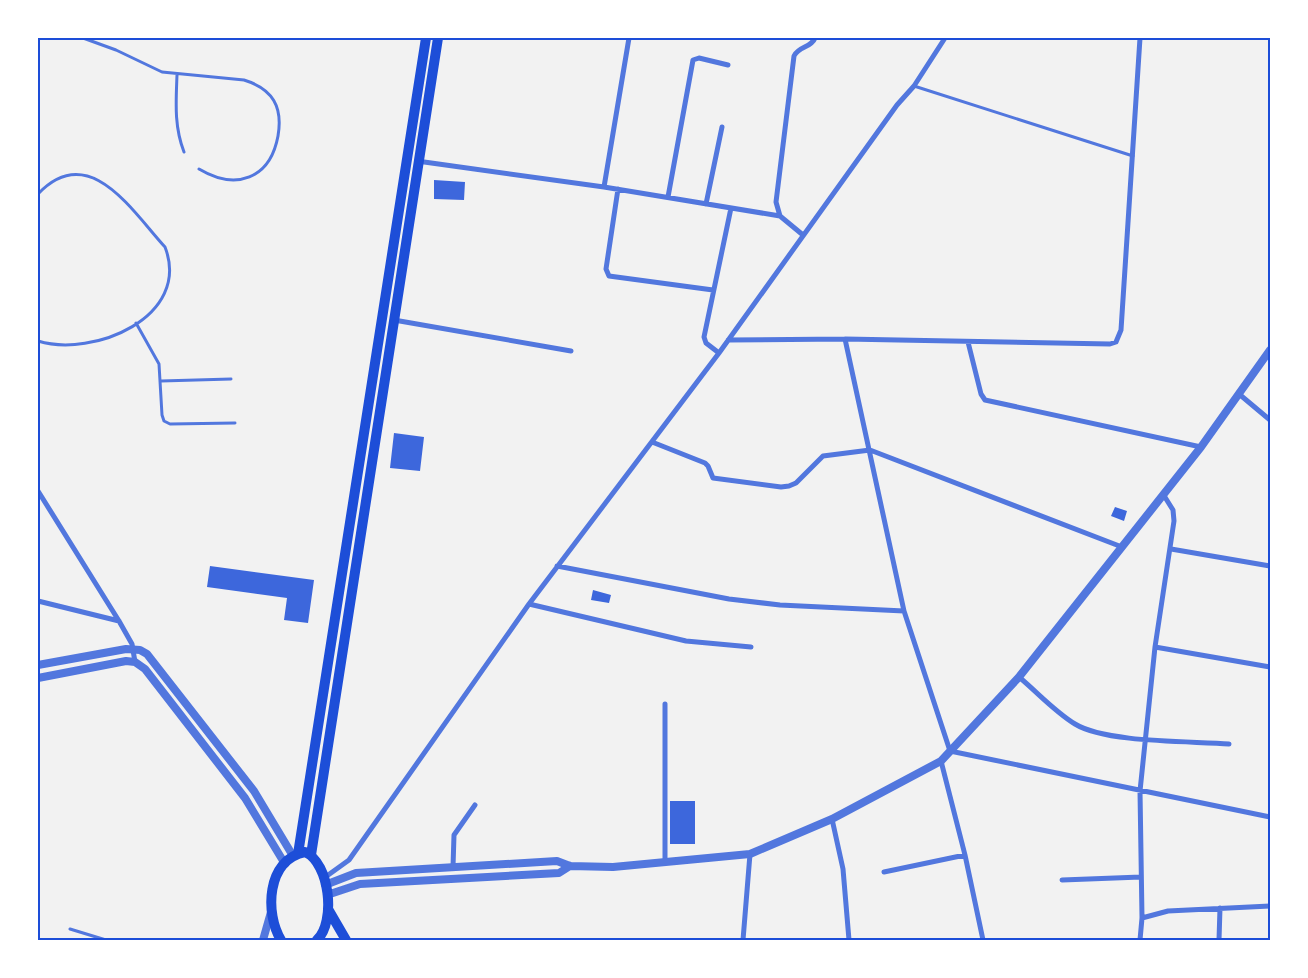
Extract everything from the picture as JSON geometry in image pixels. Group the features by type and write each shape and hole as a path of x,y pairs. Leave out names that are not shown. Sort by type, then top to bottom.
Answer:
{"main road":[{"path":"296,855 426,38"},
{"path":"311,855 394,320 421,161 438,38"},
{"path":"281,940 271,912 274,884 285,864 296,855 305,852 311,855 320,868 325,886 328,909 325,929 319,940"},
{"path":"328,909 346,940"}],"street":[{"path":"604,187 629,38"},
{"path":"780,216 776,202 794,56 796,51 812,43 815,38"},
{"path":"325,886 349,860 529,604 719,353 897,105 914,86 945,38"},
{"path":"728,340 845,339 1110,344 1116,342 1121,330 1134,156 1140,38"},
{"path":"668,197 693,60 699,58 728,65"},
{"path":"706,204 722,127"},
{"path":"407,159 618,189 780,216 803,235"},
{"path":"618,189 606,269 609,276 713,290"},
{"path":"719,353 706,343 704,337 731,208"},
{"path":"394,320 571,351"},
{"path":"845,339 904,611 950,751"},
{"path":"968,342 981,394 985,400 1201,447"},
{"path":"325,886 356,873 557,861 570,866 613,867 750,854 832,818 941,761 1019,677 1122,547 1162,493 1201,447 1270,350"},
{"path":"1239,394 1270,420"},
{"path":"652,442 705,463 713,478 781,487 796,483 823,456 870,450 1122,547"},
{"path":"38,491 119,621 133,650 136,662"},
{"path":"1140,940 1142,918 1140,790 1154,648 1174,521 1173,510 1162,493"},
{"path":"1171,549 1270,566"},
{"path":"557,566 729,599 780,605 904,611"},
{"path":"38,601 119,621"},
{"path":"529,604 678,639 751,648"},
{"path":"1154,648 1270,668"},
{"path":"38,665 133,650 140,650 147,654 254,792 296,855"},
{"path":"38,678 126,661 136,662 145,669 245,798 285,864"},
{"path":"1019,677 1074,723 1092,732 1229,744"},
{"path":"665,704 665,862"},
{"path":"950,751 1270,817"},
{"path":"941,761 984,940"},
{"path":"453,868 454,835 475,805"},
{"path":"832,818 843,869 849,940"},
{"path":"743,940 750,854"},
{"path":"884,872 965,855"},
{"path":"325,886 559,873 570,866"},
{"path":"1062,880 1141,877"},
{"path":"1142,918 1168,911 1270,906"},
{"path":"1219,940 1220,908"},
{"path":"263,940 271,912"}],"lane":[{"path":"83,38 116,50 149,68 177,75 244,80 256,84 269,93 279,108 280,124 275,150 267,165 256,174 245,178 230,179 212,177 199,169"},
{"path":"177,75 176,117 178,136 184,152"},
{"path":"914,86 1134,156"},
{"path":"38,194 61,177 73,175 97,178 106,183 165,247 169,258 170,275 165,293 152,312 136,323 105,339 81,344 49,344 38,341"},
{"path":"136,323 157,355 164,421 170,424 235,423"},
{"path":"161,380 231,379"},
{"path":"70,929 106,940"}],"building":[{"path":"434,180 465,182 464,200 434,199"},
{"path":"394,433 424,437 420,471 390,468"},
{"path":"1115,507 1127,511 1124,521 1111,516"},
{"path":"210,566 314,580 308,623 284,620 287,598 207,587"},
{"path":"593,590 611,595 609,603 591,600"},
{"path":"670,801 695,801 695,844 670,844"}]}
